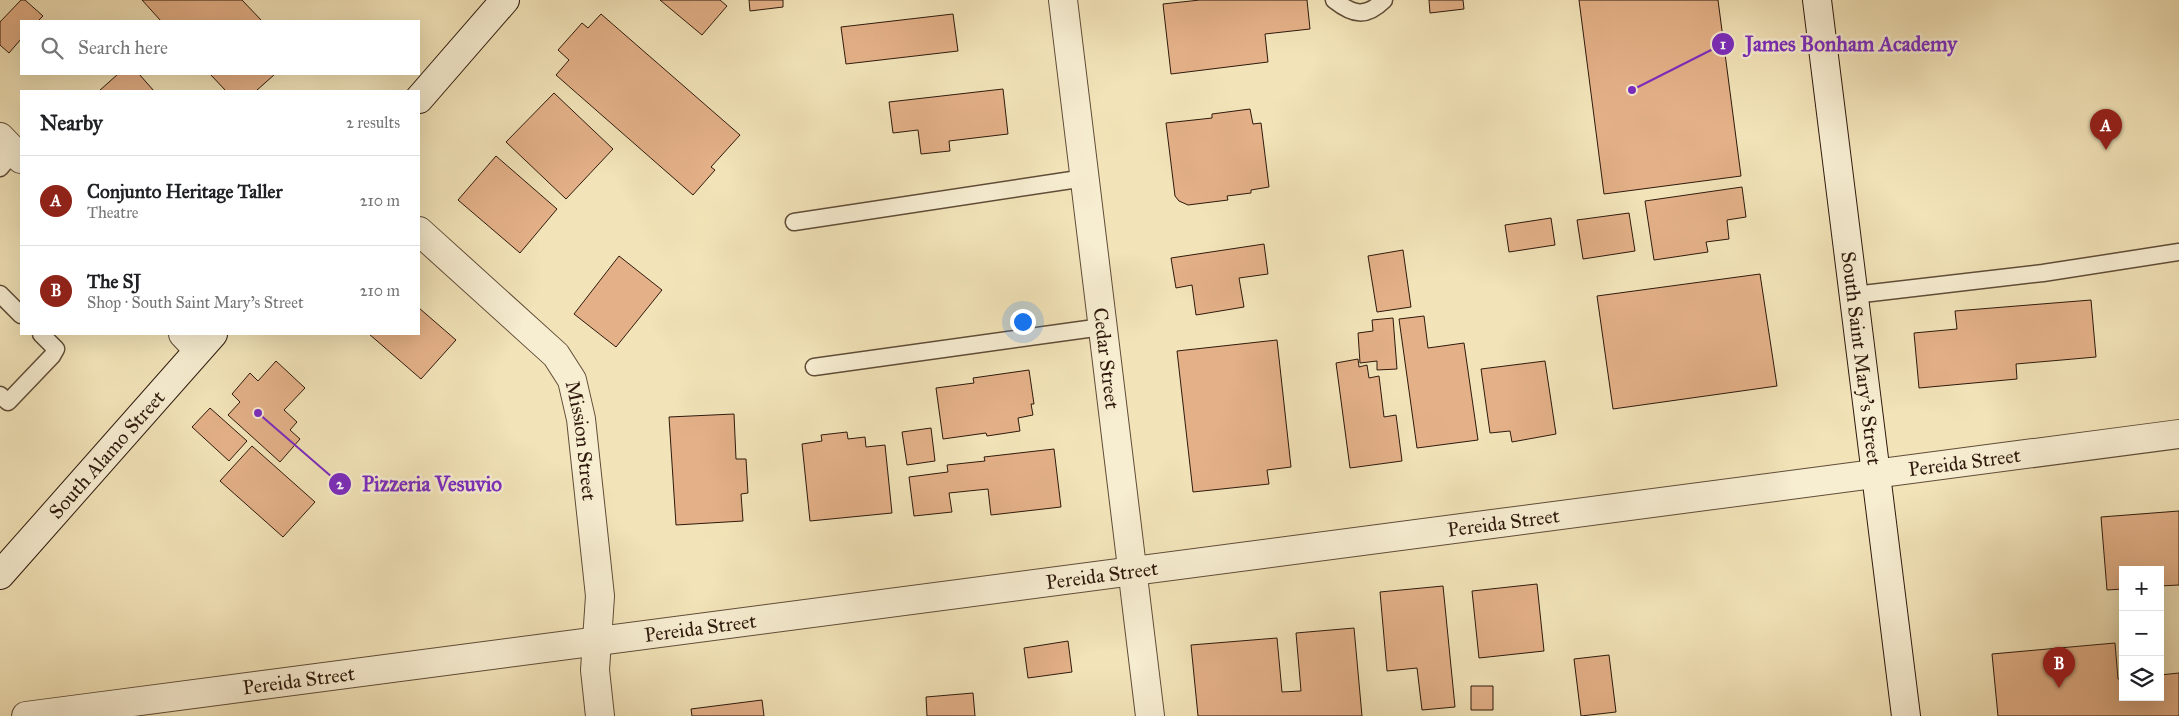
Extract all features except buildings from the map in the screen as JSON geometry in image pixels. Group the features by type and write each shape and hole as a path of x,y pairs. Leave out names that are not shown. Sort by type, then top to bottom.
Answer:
{"street":[{"path":"420,99 505,0"},
{"name":"Cedar Street","path":"1063,0 1150,716"},
{"name":"South Saint Mary's Street","path":"1817,0 1906,716"},
{"name":"Mission Street","path":"420,232 556,355 572,380 581,419 600,596 595,670 600,716"},
{"name":"South Alamo Street","path":"0,575 198,339"},
{"name":"Pereida Street","path":"26,716 2179,434"}],"lane":[{"path":"1334,0 1347,10 1358,12 1376,8 1384,0"},
{"path":"794,222 1085,178"},
{"path":"1854,295 2043,272 2179,252"},
{"path":"0,294 20,314"},
{"path":"814,367 1102,327"},
{"path":"0,395 8,402 52,356 56,349 42,335"}],"place":[{"name":"James Bonham Academy","path":"1632,90"},
{"name":"Conjunto Heritage Taller","path":"2106,150"},
{"name":"Pizzeria Vesuvio","path":"258,413"},
{"name":"The SJ","path":"2059,688"}]}
